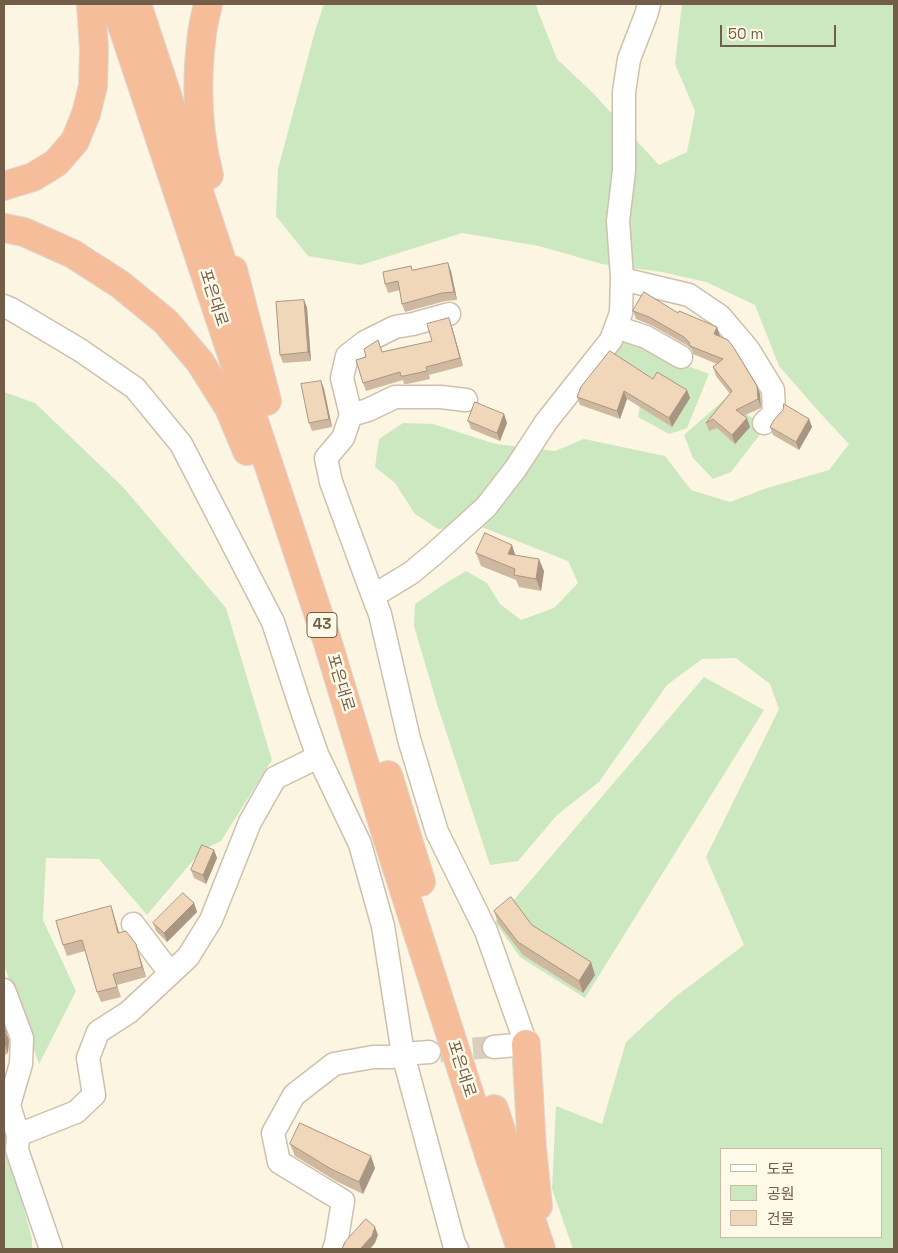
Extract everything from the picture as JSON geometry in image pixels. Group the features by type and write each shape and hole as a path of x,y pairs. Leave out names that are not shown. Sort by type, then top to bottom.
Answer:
{"highway":[{"path":"4,186 33,178 56,163 75,141 86,114 93,86 94,49 91,4"},
{"name":"포은대로","path":"115,4 327,640 385,832 491,1162 521,1249"},
{"name":"포은대로","path":"138,4 320,558 499,1126 542,1249"},
{"path":"208,4 202,33 199,76 199,123 204,159 267,401"},
{"path":"4,228 24,232 73,254 121,285 166,322 200,362 229,408 327,640"},
{"path":"526,1044 532,1148 539,1211 546,1249"}],"street":[{"path":"373,596 411,573 486,508 516,468 546,422 611,340 621,312 622,279 618,221 624,171 624,92 629,60 646,15 648,4"},
{"path":"622,279 689,295 720,316 748,349 773,390 774,412 764,423"},
{"path":"4,306 80,350 135,388 181,444 273,622 302,714 318,757 360,844 383,926 403,1054 454,1244 457,1249"},
{"path":"449,314 395,327 365,342 347,356 342,378 351,415 343,438 326,458 331,482 380,614 409,739 437,832 486,931 526,1044 494,1046"},
{"path":"616,327 646,336 682,357"},
{"path":"351,415 368,410 395,397 441,397 466,400"},
{"path":"18,1134 76,1112 94,1095 88,1058 98,1032 129,1012 188,957 211,920 250,822 275,778 318,757"},
{"path":"133,924 170,974"},
{"path":"4,990 22,1038 21,1064 6,1107 18,1134 17,1150 51,1249"},
{"path":"334,1249 343,1201 279,1162 273,1133 294,1094 334,1064 373,1057 391,1057 429,1052"}],"green space":[{"path":"324,4 536,4 557,59 592,92 659,165 687,152 695,111 675,64 682,4 894,4 894,1249 573,1249 552,1189 556,1106 602,1124 626,1042 675,997 744,945 706,857 779,709 770,684 736,658 702,659 667,685 599,782 557,815 518,861 490,865 437,704 414,626 415,604 466,571 487,583 500,604 521,620 554,608 578,583 568,561 479,526 438,529 415,514 395,483 375,467 379,439 403,423 433,424 496,444 555,451 584,439 665,456 691,490 730,502 767,488 829,470 849,444 779,366 755,305 706,282 662,272 602,264 539,246 462,233 361,265 308,256 276,216 278,169"},
{"path":"624,338 664,357 709,374 687,428 669,434 638,417 642,394 607,351"},
{"path":"4,392 35,403 123,487 226,608 272,760 221,841 201,851 147,915 99,859 46,858 43,920 76,991 39,1064 4,965"},
{"path":"726,398 765,428 731,472 713,479 693,458 684,435"},
{"path":"704,677 764,710 585,998 520,957 495,922"},
{"path":"6,1131 32,1239 32,1249 4,1249 4,1132"}],"building":[{"path":"448,263 454,292 442,293 402,304 398,281 385,284 383,272 411,266 412,270"},
{"path":"644,292 678,313 679,311 717,327 714,334 728,340 734,348 757,386 758,399 736,410 747,418 732,435 713,419 706,423 732,391 713,367 723,359 690,346 684,337 649,317 633,311"},
{"path":"304,300 308,352 280,355 276,302"},
{"path":"449,318 460,358 426,367 427,371 404,376 401,376 400,372 363,383 356,360 366,357 364,349 378,340 382,352 432,341 427,324"},
{"path":"610,351 653,379 657,372 687,390 669,418 624,391 617,411 577,397 581,387"},
{"path":"321,381 329,419 309,423 301,384"},
{"path":"475,402 504,414 497,433 468,421"},
{"path":"784,404 809,419 796,442 770,427 783,410"},
{"path":"485,533 512,545 508,554 539,559 536,579 514,575 515,569 476,553"},
{"path":"202,845 214,850 203,875 191,870"},
{"path":"183,893 194,903 164,933 153,923"},
{"path":"511,897 532,925 591,962 579,981 518,942 494,911"},
{"path":"111,906 118,933 126,931 136,944 142,967 113,974 117,987 97,992 82,940 63,945 56,921"},
{"path":"4,1027 6,1032 4,1046"},
{"path":"300,1123 371,1156 359,1182 331,1169 290,1144"},
{"path":"366,1219 375,1227 372,1236 361,1248 365,1249 341,1249 345,1242"}],"tunnel":[{"path":"440,1051 494,1047"}]}
